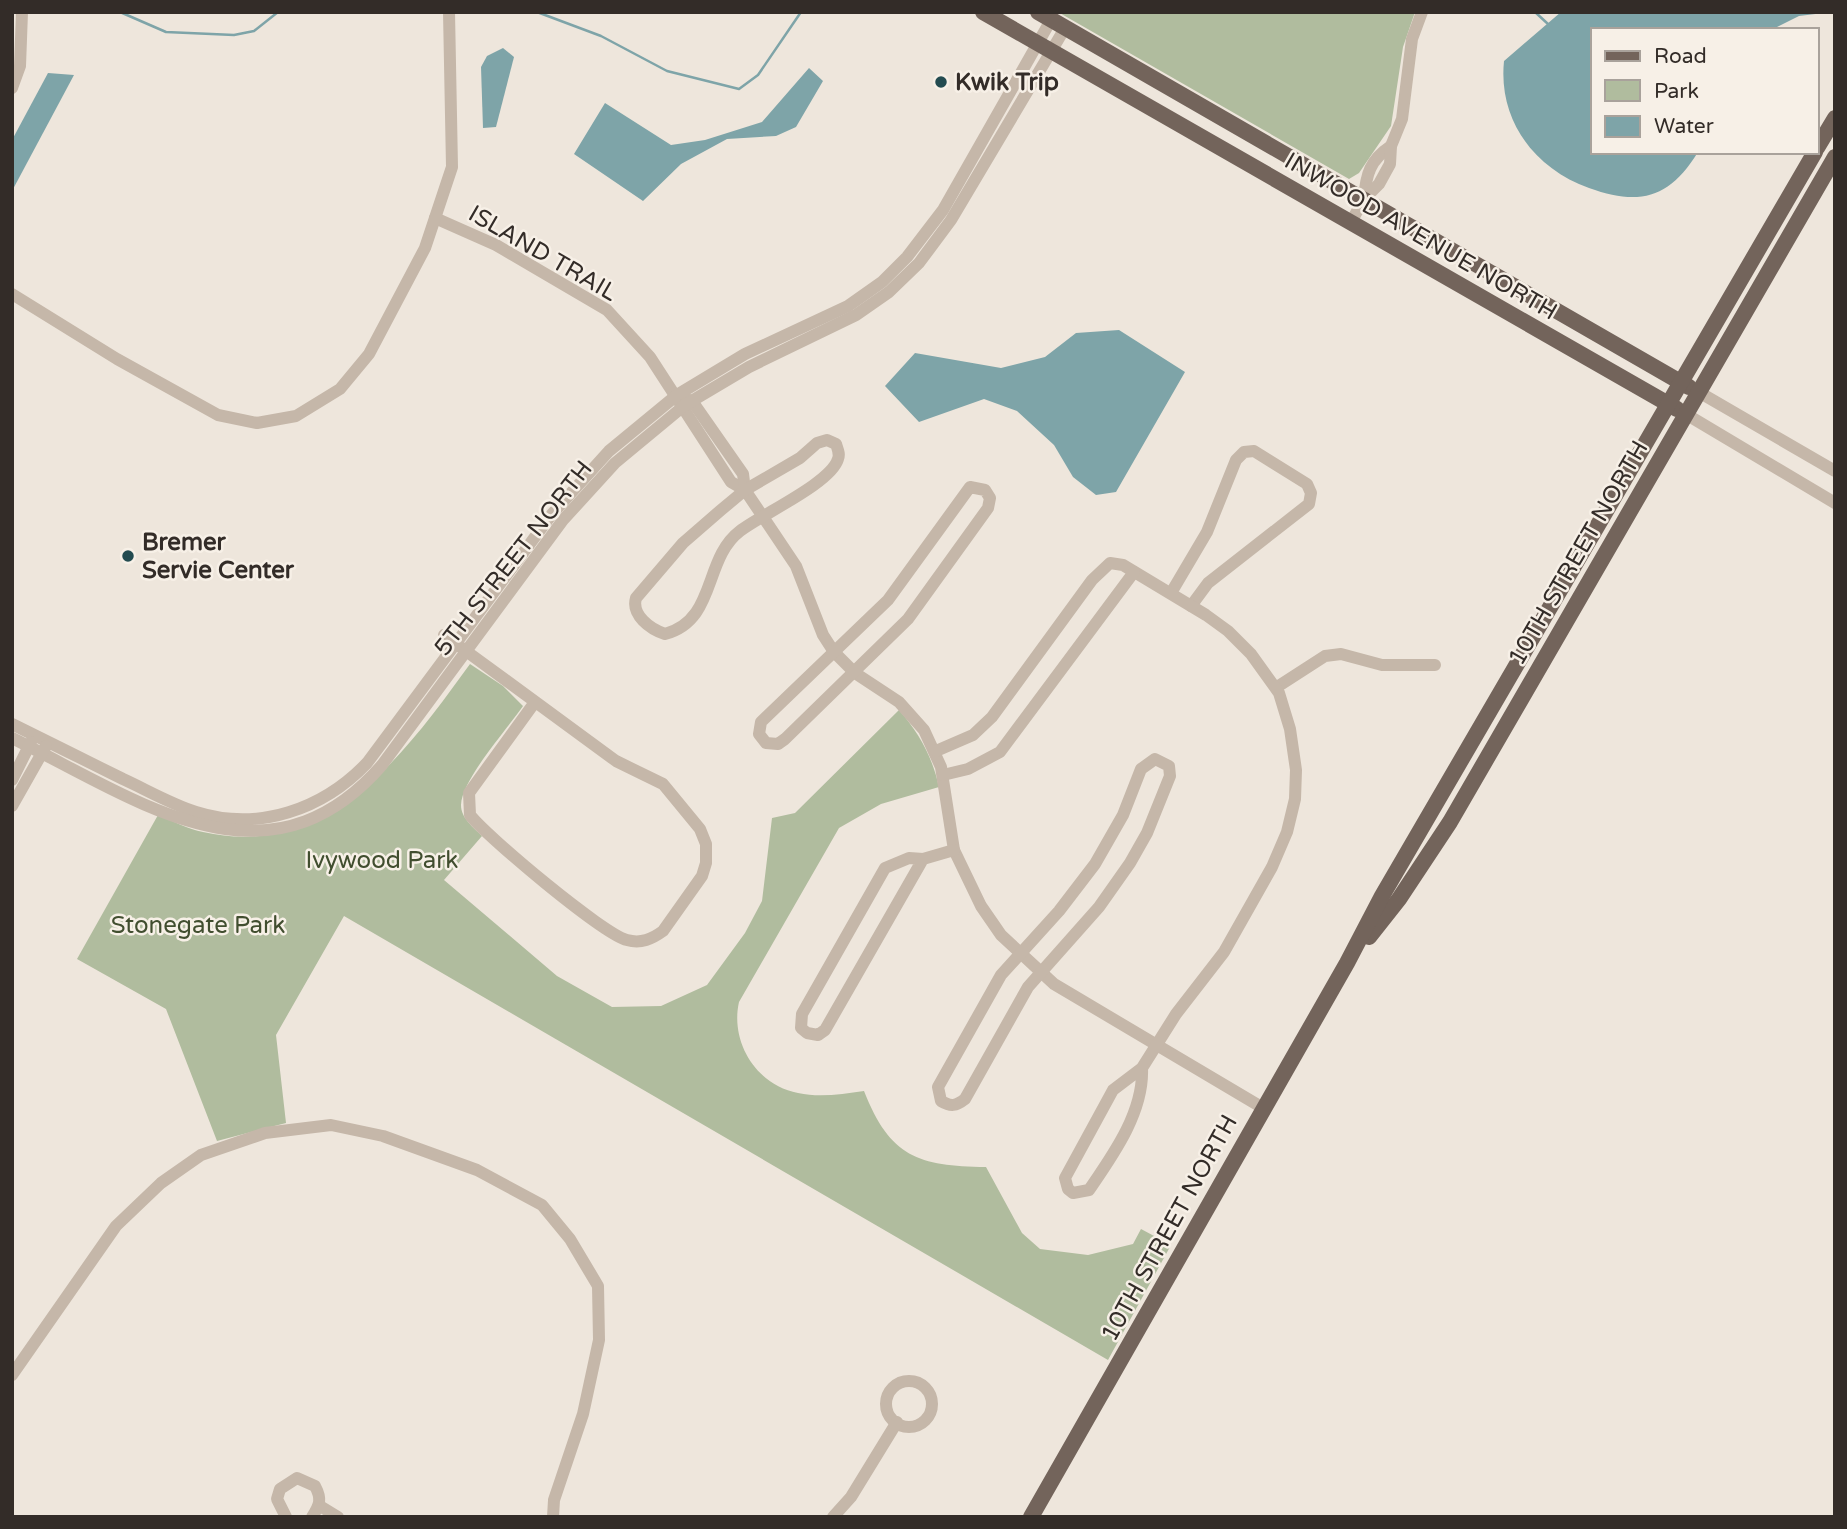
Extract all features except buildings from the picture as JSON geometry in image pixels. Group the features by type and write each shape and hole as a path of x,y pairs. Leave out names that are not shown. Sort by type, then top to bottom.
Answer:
{"main road":[{"name":"INWOOD AVENUE NORTH","path":"984,12 1684,413"},
{"name":"INWOOD AVENUE NORTH","path":"1051,20 1697,391"},
{"path":"1819,145 1835,118"},
{"name":"10TH STREET NORTH","path":"1031,1517 1347,963 1382,896 1814,154"},
{"name":"10TH STREET NORTH","path":"1347,963 1399,899 1450,822 1684,413 1835,157"}],"street":[{"path":"12,88 20,66 22,12"},
{"path":"12,294 117,359 218,415 257,423 296,416 340,389 369,354 425,248 452,167 449,12"},
{"path":"1351,222 1364,199 1366,175 1377,156 1391,146 1399,131 1412,39 1422,12"},
{"name":"5TH STREET NORTH","path":"12,724 32,741 194,811 242,819 281,815 319,801 356,774 461,647 579,481 625,436 683,401 727,364 848,306 898,267 943,210 1044,48 1051,20"},
{"name":"ISLAND TRAIL","path":"435,218 496,245 607,310 650,357 743,474 745,490 796,566 823,635 834,652 855,673 899,702 925,730 936,751 943,775 954,850 985,913 1019,954 1074,997 1263,1108"},
{"name":"INWOOD AVENUE NORTH","path":"1697,391 1835,471"},
{"name":"INWOOD AVENUE NORTH","path":"1684,413 1835,503"},
{"path":"827,440 836,444 840,452 838,461 828,474 762,515 726,543 697,614 673,632 665,634 639,616 634,604 636,598 683,543 745,490 800,458 817,443 827,440"},
{"path":"1171,593 1207,532 1236,460 1244,452 1254,451 1307,484 1311,493 1309,504 1223,571 1191,606"},
{"path":"970,487 985,490 990,498 988,508 923,600 855,673 785,739 772,745 762,739 759,734 761,722 893,593 965,492 970,487"},
{"path":"936,751 973,735 992,718 1102,568 1116,564 1171,593 1228,631 1277,687 1290,729 1296,770 1287,832 1272,867 1224,952 1155,1045 1142,1068 1113,1090 1065,1178 1068,1189 1073,1193 1089,1190 1135,1112 1142,1090 1142,1068"},
{"path":"943,775 968,769 1000,752 1134,572"},
{"path":"444,635 616,761 663,784 700,829 706,844 706,863 702,876 663,931 654,937 645,941 629,941 600,926 470,815 469,793 535,702"},
{"path":"1277,687 1325,656 1341,654 1382,666 1435,666"},
{"name":"5TH STREET NORTH","path":"12,738 32,741"},
{"path":"12,780 32,741"},
{"path":"12,806 45,747"},
{"path":"1154,759 1162,760 1170,766 1170,776 1135,853 1099,907 1041,973 1028,987 965,1099 958,1105 949,1105 942,1101 939,1087 994,987 1095,864 1123,815 1141,769 1154,759"},
{"path":"923,859 825,1030 818,1035 807,1033 801,1028 802,1014 885,868 909,858 923,859 954,850"},
{"path":"12,1375 116,1226 161,1183 201,1154 265,1133 331,1125 383,1136 477,1170 542,1205 570,1239 598,1286 599,1340 583,1414 554,1500 553,1517"},
{"path":"833,1517 850,1497 897,1422"},
{"path":"286,1517 279,1509 277,1499 280,1489 297,1478 316,1486 316,1511 338,1517"}],"green space":[{"path":"1058,12 1415,12 1403,47 1391,126 1359,173 1349,179"},
{"name":"Ivywood Park","path":"470,664 503,686 523,706 477,768 463,794 463,814 482,836 444,880 557,976 612,1007 661,1006 707,985 745,933 762,901 772,818 795,813 899,710 924,746 939,787 881,804 839,828 739,1002 737,1017 743,1046 749,1060 759,1071 783,1088 814,1095 864,1091 884,1131 909,1153 942,1164 986,1167 1022,1233 1040,1249 1088,1255 1133,1244 1141,1229 1171,1245 1108,1360 344,916 276,1035 286,1123 217,1141 166,1009 77,959 158,815 197,831 248,837 289,830 326,815 360,792 391,763"}],"water":[{"path":"1561,12 1832,12 1799,16 1775,28 1591,28 1591,154 1697,154 1676,180 1664,189 1638,197 1623,197 1589,188 1569,179 1536,155 1514,122 1507,103 1504,61"},
{"path":"503,48 514,57 496,127 483,128 481,67 487,56"},
{"path":"809,68 823,81 796,127 776,136 727,139 681,164 643,201 574,154 605,103 671,145 705,140 762,122"},
{"path":"48,73 74,75 12,191 12,140"},
{"path":"1119,330 1185,372 1116,492 1096,495 1073,477 1054,445 1017,411 984,399 919,422 885,386 915,353 1001,368 1045,357 1076,333"}],"waterway":[{"path":"120,12 166,32 234,35 254,31 278,12"},
{"path":"537,12 601,36 667,71 739,89 758,75 801,12"},
{"path":"1535,12 1548,24"}],"place":[{"name":"Kwik Trip","path":"941,82"},
{"name":"Bremer Servie Center","path":"128,556"}],"park label":[{"name":"Stonegate Park","path":"198,925"}]}
